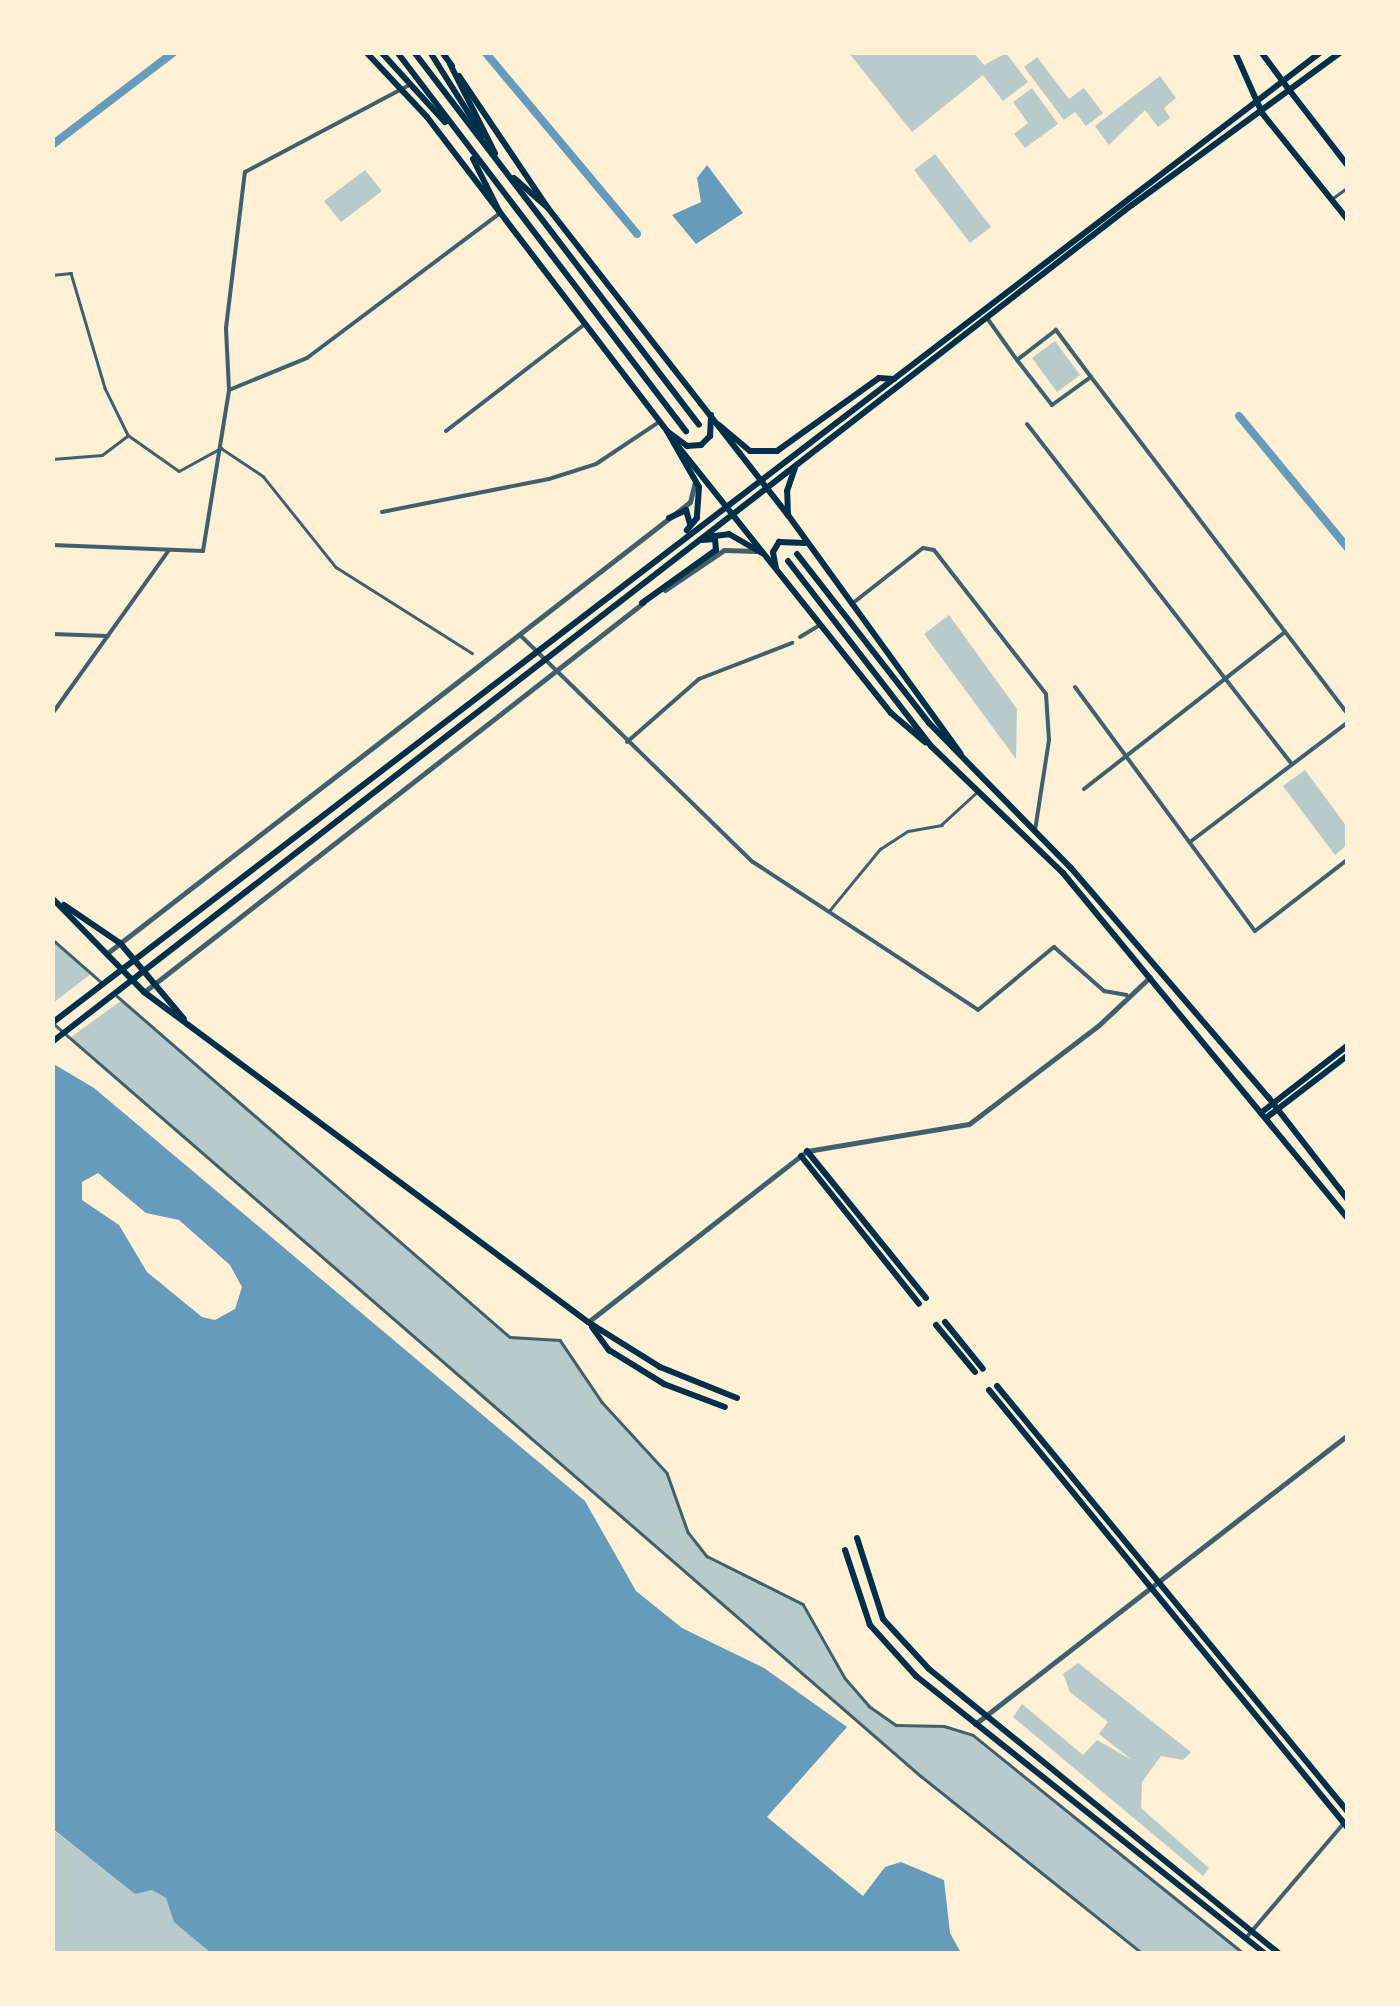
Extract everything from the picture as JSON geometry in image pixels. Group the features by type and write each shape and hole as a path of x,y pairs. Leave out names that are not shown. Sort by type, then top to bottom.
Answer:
{"main road":[{"path":"366,52 465,142 500,213"},
{"path":"382,52 659,422 891,714 979,790 1063,874 1348,1219"},
{"path":"397,52 686,432"},
{"path":"414,52 698,424"},
{"path":"430,52 502,168 548,208"},
{"path":"442,52 548,208 788,515 967,762"},
{"path":"1235,52 1262,113 1348,220"},
{"path":"1261,52 1348,166"},
{"path":"52,1023 1321,52"},
{"path":"52,1042 664,566 1341,52"},
{"path":"450,64 502,168"},
{"path":"718,425 750,451 777,451 879,378 895,379"},
{"path":"667,431 686,446 701,445 710,436 710,416"},
{"path":"667,431 694,474 701,501 684,536"},
{"path":"788,515 787,491 796,466"},
{"path":"670,518 690,513 684,536"},
{"path":"696,542 728,534 762,553"},
{"path":"777,570 773,552 779,542 796,537 810,546"},
{"path":"642,603 718,546 711,538 696,542"},
{"path":"798,554 967,762 1034,832 1275,1107 1348,1200"},
{"path":"788,561 930,746"},
{"path":"52,897 120,943 195,1032"},
{"path":"52,897 110,951 144,992 588,1322 660,1367 737,1398"},
{"path":"1275,1107 1348,1045"},
{"path":"1264,1115 1348,1055"},
{"path":"804,1154 923,1301"},
{"path":"588,1322 609,1350 664,1384 724,1406"},
{"path":"940,1323 979,1371"},
{"path":"993,1388 1158,1581 1347,1820 1150,1587 993,1388"},
{"path":"857,1538 883,1619 986,1715 1249,1934 1266,1954"},
{"path":"846,1550 870,1624 916,1676 1280,1954"}],"street":[{"path":"52,546 203,551 230,390 226,328 245,172 406,87"},
{"path":"1332,199 1348,187"},
{"path":"230,390 307,358 500,213"},
{"path":"52,276 71,273 105,388 128,435 179,470 221,448"},
{"path":"987,318 1052,405 1091,376"},
{"path":"446,430 585,324"},
{"path":"1017,360 1056,330 1348,714"},
{"path":"382,512 549,480 596,464 659,422"},
{"path":"1027,424 1292,764"},
{"path":"52,459 102,454 128,435"},
{"path":"221,448 263,476 336,567 472,653"},
{"path":"110,951 670,518 695,494 694,474"},
{"path":"853,603 923,548 934,550 1046,694 1049,740 1034,832"},
{"path":"52,714 169,550"},
{"path":"144,992 642,603 724,550 762,553"},
{"path":"800,637 820,625"},
{"path":"1084,790 1285,632"},
{"path":"52,634 108,636"},
{"path":"520,636 626,744 753,862 978,1010 1054,946 1104,990 1127,994"},
{"path":"626,744 699,679 792,643"},
{"path":"1075,687 1255,931 1348,858"},
{"path":"1190,842 1348,722"},
{"path":"830,912 880,849 908,831 942,825 979,790"},
{"path":"52,939 510,1337 560,1340 602,1402 666,1473 688,1532 707,1556 803,1604 868,1706 896,1725 944,1726 973,1735 1244,1954"},
{"path":"588,1322 804,1154 969,1124 1100,1025 1127,994 1150,977"},
{"path":"52,1023 921,1776 1143,1954"},
{"path":"976,1724 1348,1435"},
{"path":"1238,1949 1347,1820"}],"shaded area":[{"path":"849,53 974,53 984,65 1006,53 1028,82 1003,101 983,75 912,132"},
{"path":"1037,57 1069,99 1084,88 1103,113 1086,126 1075,112 1064,120 1024,67"},
{"path":"1160,76 1176,98 1164,108 1170,118 1158,127 1145,110 1109,145 1095,126"},
{"path":"1032,88 1058,124 1025,148 1014,134 1028,123 1013,102"},
{"path":"935,154 991,227 970,243 914,170"},
{"path":"365,170 382,191 341,222 324,201"},
{"path":"1055,341 1080,375 1057,392 1032,358"},
{"path":"949,615 1017,709 1016,759 924,634"},
{"path":"1305,770 1347,827 1347,845 1335,855 1283,786"},
{"path":"53,939 92,973 53,1003"},
{"path":"122,1000 510,1337 560,1340 602,1402 667,1473 688,1532 707,1556 803,1604 845,1678 869,1706 896,1725 944,1726 973,1735 1244,1953 1143,1953 921,1776 70,1038"},
{"path":"1078,1663 1191,1752 1183,1760 1161,1756 1142,1782 1141,1808 1209,1868 1203,1876 1013,1717 1022,1704 1083,1755 1097,1740 1132,1760 1099,1734 1108,1722 1070,1692 1063,1674"},
{"path":"52,1829 135,1893 152,1890 166,1898 175,1922 211,1953 53,1953"}],"water":[{"path":"707,165 743,213 696,244 672,215 701,202 697,178"},
{"path":"52,1063 94,1088 585,1501 636,1591 682,1628 764,1668 847,1727 767,1817 863,1896 885,1867 901,1862 944,1880 950,1933 961,1953 211,1953 174,1922 166,1898 152,1890 135,1894 53,1829","holes":["98,1173 146,1213 179,1220 230,1265 242,1287 235,1309 215,1320 202,1317 147,1272 119,1225 82,1200 82,1182"]}],"waterway":[{"path":"52,145 174,52"},
{"path":"485,52 637,234"},
{"path":"1239,416 1348,548"}]}
